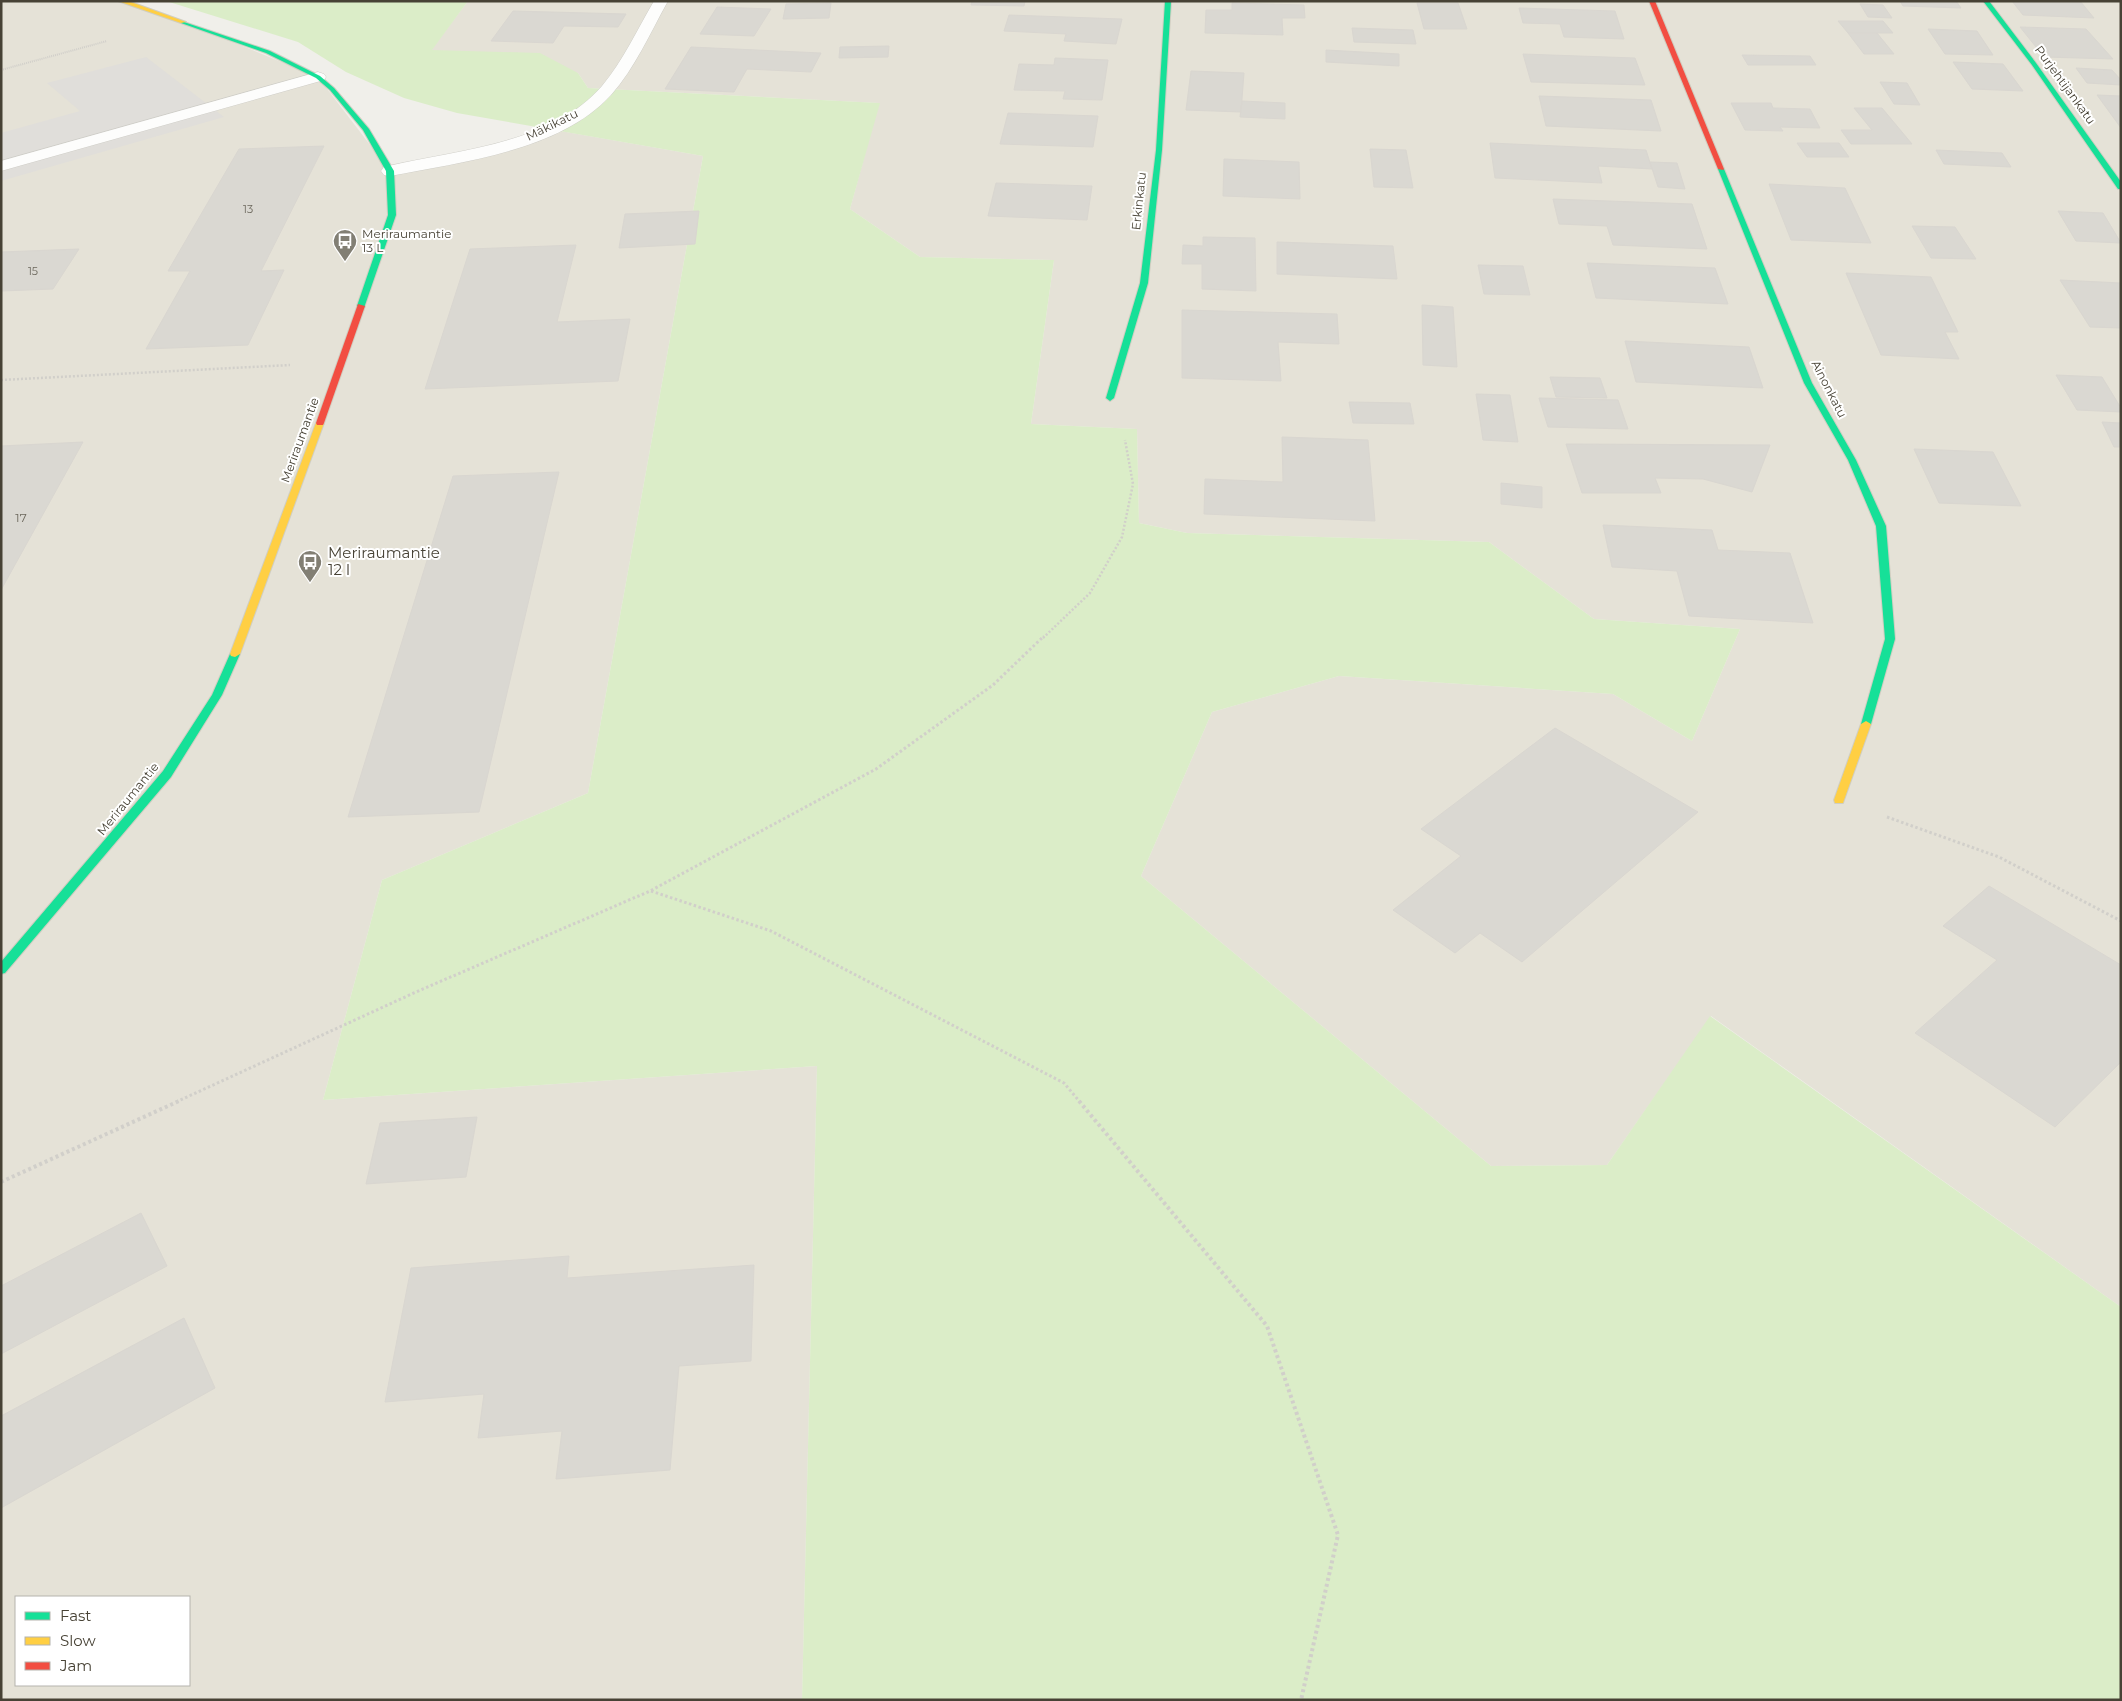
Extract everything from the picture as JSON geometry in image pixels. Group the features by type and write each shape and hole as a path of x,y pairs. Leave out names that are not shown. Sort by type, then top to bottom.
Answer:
{"street":[{"name":"Meriraumantie","path":"1,970 168,774 217,695 252,611 342,364 392,215 390,171 366,129 332,89 318,77 268,52 121,1"},
{"name":"Mäkikatu","path":"390,171 513,144 572,118 596,101 614,81 661,1"},
{"name":"Erkinkatu","path":"1110,398 1144,283 1159,150 1168,1"},
{"name":"Ainonkatu","path":"1652,1 1808,383 1852,460 1881,526 1890,639 1870,712 1839,800"},
{"name":"Purjehtijankatu","path":"1986,1 2034,64 2121,187"},
{"path":"1,166 318,77"}],"path":[{"path":"1,70 110,40"},
{"path":"1,380 294,365"},
{"path":"1,1182 416,992 650,891 876,769 993,685 1090,593 1122,537 1133,484 1127,446 1110,398"},
{"path":"1839,800 1999,857 2121,922"},
{"path":"650,891 771,931 1064,1082 1267,1326 1338,1535 1301,1700"}],"shaded area":[{"path":"1,1 121,1 182,21 318,77 390,171 513,144 549,129 703,156 588,793 382,880 323,1100 817,1066 802,1700 1,1700"},
{"path":"468,1 2121,1 2121,1307 1711,1016 1607,1165 1491,1166 1141,876 1212,712 1339,676 1613,694 1692,741 1740,629 1594,619 1489,542 1187,533 1139,523 1137,429 1031,424 1054,260 920,257 850,209 879,103 588,88 578,73 431,50"},
{"path":"146,57 224,117 1,181 1,133 80,111 47,83"}],"green space":[{"path":"166,1 468,1 432,50 540,53 578,73 588,88 880,103 850,209 920,257 1054,260 1031,424 1137,429 1139,523 1187,533 1489,542 1594,619 1740,629 1692,741 1613,694 1339,676 1212,712 1141,876 1491,1166 1607,1165 1710,1016 2121,1307 2121,1700 802,1700 817,1066 323,1100 382,880 588,793 703,156 457,113 404,98 346,72 298,42"}],"building":[{"path":"972,1 1025,1 1024,6 971,5"},
{"path":"1900,1 1956,1 1961,8 1903,6"},
{"path":"2012,1 2080,1 2094,18 2023,15"},
{"path":"831,3 829,18 783,19 786,4"},
{"path":"1232,3 1304,5 1305,18 1282,18 1283,35 1205,33 1206,10 1232,10"},
{"path":"1417,3 1458,3 1467,29 1424,29"},
{"path":"1860,4 1883,5 1892,18 1868,17"},
{"path":"717,7 771,9 754,36 700,34"},
{"path":"1519,8 1615,11 1624,39 1564,37 1560,24 1523,23"},
{"path":"513,11 626,14 618,27 564,26 553,43 491,41"},
{"path":"1009,15 1122,19 1116,44 1064,41 1066,34 1004,31"},
{"path":"1838,21 1883,21 1893,33 1848,33"},
{"path":"2020,27 2086,29 2113,59 2044,57"},
{"path":"1352,28 1413,30 1416,44 1354,42"},
{"path":"1928,29 1977,31 1993,55 1945,54"},
{"path":"1848,33 1877,33 1894,54 1864,54"},
{"path":"889,46 888,57 839,58 840,47"},
{"path":"691,47 821,53 811,72 747,69 734,92 665,89"},
{"path":"1326,50 1399,54 1399,66 1326,62"},
{"path":"1523,54 1635,58 1645,85 1531,82"},
{"path":"1742,55 1810,56 1816,65 1748,65"},
{"path":"1055,58 1108,60 1102,100 1063,99 1065,91 1014,90 1019,64 1054,65"},
{"path":"1953,62 2003,64 2023,91 1972,89"},
{"path":"2076,68 2112,70 2121,80 2121,85 2087,83"},
{"path":"1191,71 1244,73 1241,112 1186,110"},
{"path":"1880,82 1907,83 1920,105 1894,104"},
{"path":"2097,95 2121,96 2121,128"},
{"path":"1539,96 1651,100 1661,131 1546,126"},
{"path":"1242,101 1285,103 1285,119 1240,117"},
{"path":"1731,103 1771,103 1773,108 1810,109 1820,128 1780,127 1783,131 1745,130"},
{"path":"1854,108 1882,108 1912,144 1851,144 1841,130 1872,130"},
{"path":"1008,113 1098,116 1093,147 1000,144"},
{"path":"1490,143 1646,150 1652,169 1598,166 1602,183 1495,178"},
{"path":"1797,143 1839,143 1849,157 1807,157"},
{"path":"324,146 261,271 284,270 248,345 146,349 190,271 168,271 239,149"},
{"path":"1370,149 1406,150 1413,188 1374,187"},
{"path":"1936,150 2002,153 2011,167 1944,164"},
{"path":"1224,159 1299,162 1300,199 1223,196"},
{"path":"1650,162 1677,163 1685,189 1658,187"},
{"path":"996,183 1092,186 1087,220 988,216"},
{"path":"1769,184 1845,188 1871,243 1791,240"},
{"path":"1553,199 1692,204 1707,249 1613,245 1607,226 1559,224"},
{"path":"699,211 695,244 619,248 625,214"},
{"path":"2058,211 2103,213 2121,243 2076,241"},
{"path":"1912,226 1955,227 1976,259 1931,258"},
{"path":"1203,237 1255,238 1256,291 1202,289 1202,264 1182,264 1183,245 1203,246"},
{"path":"1277,242 1393,246 1397,279 1277,274"},
{"path":"576,245 557,322 630,319 618,381 425,389 470,249"},
{"path":"79,249 53,289 1,291 1,252"},
{"path":"1587,263 1715,268 1728,304 1596,298"},
{"path":"1478,265 1523,266 1530,295 1484,294"},
{"path":"1846,273 1931,277 1958,332 1945,332 1959,359 1881,355"},
{"path":"2060,280 2121,283 2121,328 2090,327"},
{"path":"1422,305 1453,307 1457,367 1423,365"},
{"path":"1182,310 1337,314 1339,344 1278,342 1281,381 1182,378"},
{"path":"1625,341 1749,347 1763,388 1636,382"},
{"path":"2056,375 2102,377 2121,408 2121,412 2077,410"},
{"path":"1550,377 1600,378 1607,398 1556,397"},
{"path":"1476,394 1510,395 1518,442 1483,440"},
{"path":"1539,398 1618,400 1628,429 1548,427"},
{"path":"1349,402 1410,403 1414,424 1353,423"},
{"path":"2102,422 2121,423 2121,447 2114,447"},
{"path":"1282,437 1368,440 1375,521 1204,514 1205,479 1283,482"},
{"path":"83,442 1,590 1,446"},
{"path":"1566,444 1770,445 1752,492 1703,479 1655,478 1661,493 1582,493"},
{"path":"1914,449 1993,452 2021,506 1939,503"},
{"path":"559,472 479,812 348,817 453,476"},
{"path":"1501,483 1542,487 1542,508 1501,504"},
{"path":"1603,525 1712,530 1718,550 1790,553 1813,623 1689,616 1677,571 1612,567"},
{"path":"1555,728 1698,812 1522,962 1480,933 1455,953 1393,910 1461,856 1421,829"},
{"path":"1989,886 2121,965 2121,1062 2055,1127 1915,1033 1997,960 1943,926"},
{"path":"477,1117 466,1177 366,1184 380,1123"},
{"path":"141,1213 167,1266 1,1354 1,1286"},
{"path":"569,1256 567,1278 754,1265 751,1361 679,1366 670,1470 556,1479 562,1431 478,1438 484,1394 385,1402 411,1268"},
{"path":"184,1318 215,1388 1,1508 1,1416"}],"traffic: fast":[{"path":"1110,398 1144,283 1159,150 1168,1"},
{"path":"1986,1 2034,64 2121,187"},
{"path":"183,22 268,52 318,77 332,89 366,129 390,171 392,215 361,306"},
{"path":"1721,169 1808,383 1852,460 1881,526 1890,639 1866,724"},
{"path":"1,970 167,774 217,695 235,654"}],"traffic: slow":[{"path":"121,1 183,22"},
{"path":"235,654 320,423"},
{"path":"1839,800 1866,724"}],"traffic: jam":[{"path":"1652,1 1721,169"},
{"path":"320,423 361,306"}],"place":[{"name":"Meriraumantie 13 L","path":"345,262"},
{"name":"Meriraumantie 12 I","path":"310,583"}]}
